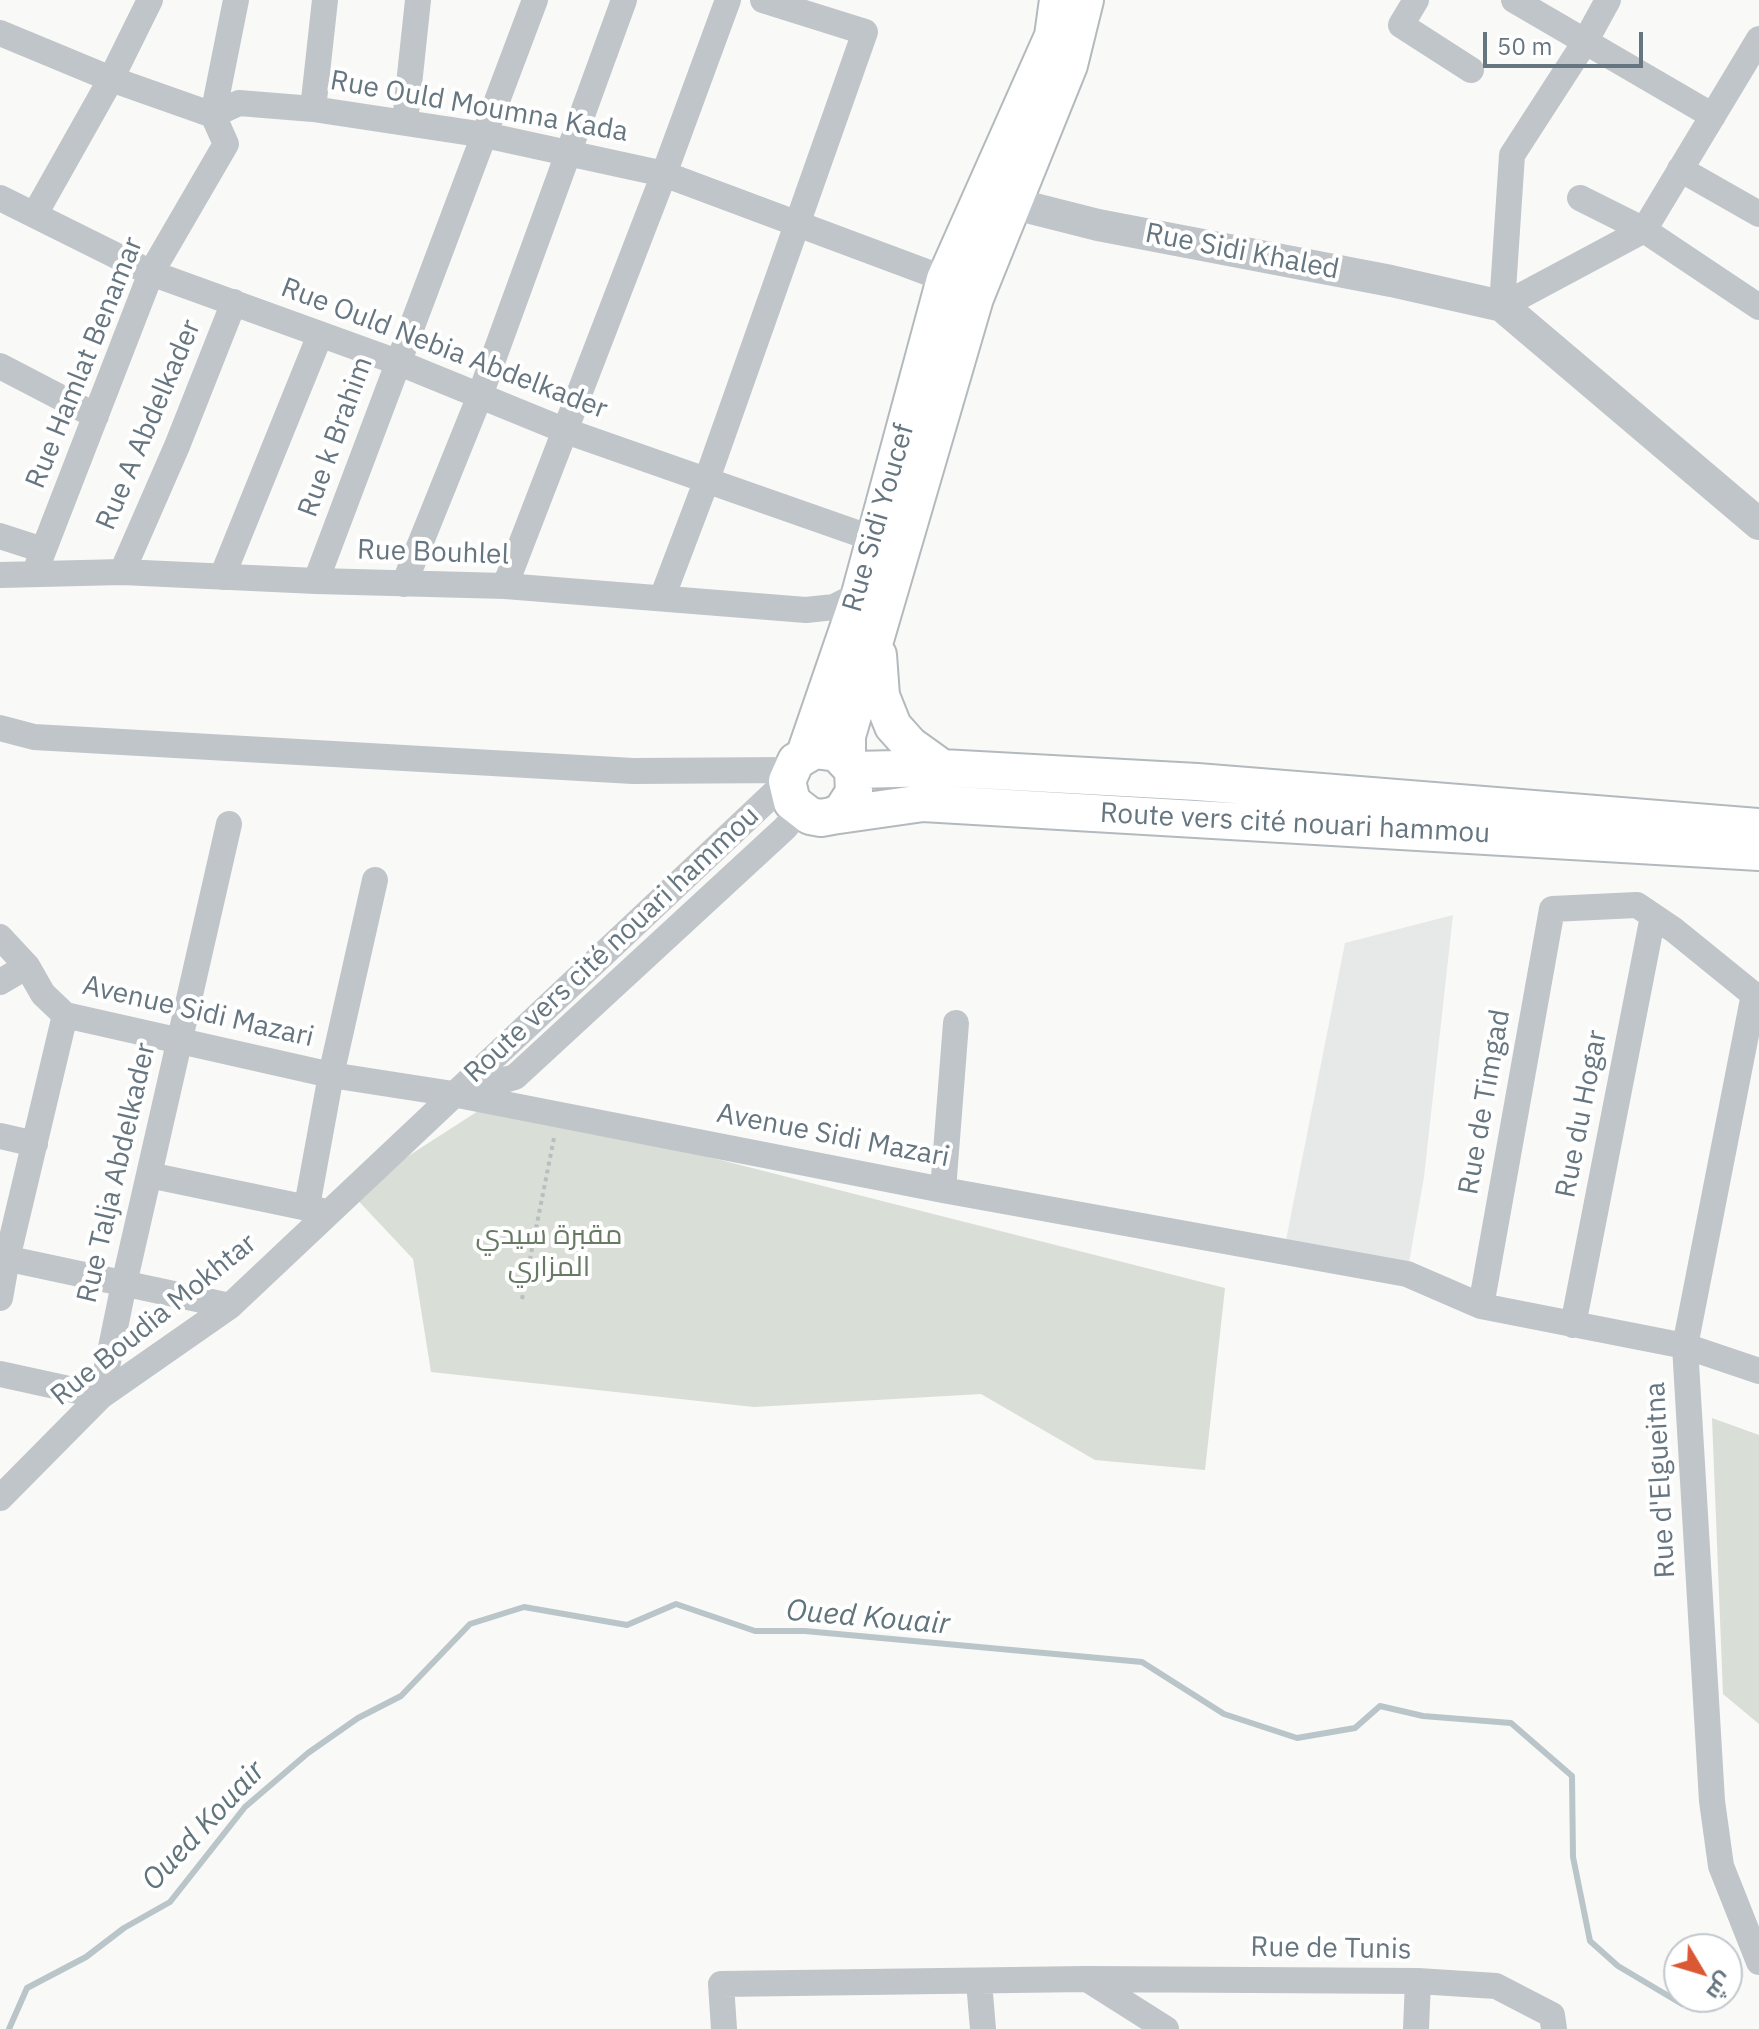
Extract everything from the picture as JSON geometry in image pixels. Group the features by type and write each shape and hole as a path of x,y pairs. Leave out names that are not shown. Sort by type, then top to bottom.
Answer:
{"main road":[{"path":"803,786 849,803 854,792 847,736 975,298 1000,198 1053,36 1058,0"},
{"path":"1000,198 1069,65 1085,0"},
{"name":"Rue Sidi Youcef","path":"803,786 860,594 945,279 1000,198"},
{"path":"878,632 881,696 893,726 910,745 942,768"},
{"name":"Route vers cité nouari hammou","path":"1759,827 1197,782 850,765 827,750 803,786 923,803 1759,852"}],"street":[{"path":"35,214 111,79 150,0"},
{"name":"Rue Hamlat Benamar","path":"39,561 151,273 226,144 213,115 236,0"},
{"path":"313,109 325,0"},
{"path":"405,122 418,0"},
{"name":"Rue k Brahim","path":"316,581 535,0"},
{"path":"404,584 479,398 624,0"},
{"path":"505,586 728,0"},
{"path":"662,598 865,32 763,0"},
{"path":"1416,0 1401,25 1471,70"},
{"path":"1514,0 1713,116"},
{"path":"1502,306 1512,155 1585,42 1608,0"},
{"path":"0,33 111,79 213,115"},
{"path":"1502,306 1644,230 1759,39"},
{"name":"Rue Ould Moumna Kada","path":"213,115 239,103 313,109 485,135 664,174 945,279"},
{"path":"1680,169 1759,214"},
{"name":"Rue Ould Nebia Abdelkader","path":"0,198 151,273 397,362 566,431 874,539"},
{"name":"Rue Sidi Khaled","path":"1000,198 1098,225 1391,281 1502,306"},
{"path":"1580,198 1644,230 1759,307"},
{"name":"Rue A Abdelkader","path":"122,572 177,446 234,302"},
{"path":"1502,306 1759,524"},
{"path":"222,577 320,335"},
{"path":"0,366 96,416"},
{"path":"0,536 39,561"},
{"name":"Rue Bouhlel","path":"0,575 39,561 122,572 505,586 806,610 834,607 860,594"},
{"path":"0,728 34,737 617,771 803,786"},
{"name":"Route vers cité nouari hammou","path":"453,1094 803,786"},
{"name":"Rue Talja Abdelkader","path":"101,1396 229,824"},
{"path":"149,1175 318,1210 331,1075 375,880"},
{"name":"Rue de Timgad","path":"1481,1306 1552,909 1637,905 1653,916"},
{"path":"1653,916 1756,996"},
{"name":"Rue du Hogar","path":"1573,1325 1653,916"},
{"name":"Avenue Sidi Mazari","path":"0,937 27,966 43,994 65,1015 331,1075 453,1094 943,1190 1407,1274 1481,1306 1685,1346 1759,1371"},
{"path":"0,982 27,966"},
{"name":"Rue d'Elgueitna","path":"1756,996 1685,1346 1712,1801 1721,1866 1759,1962"},
{"path":"0,1298 3,1258 35,1144 65,1015"},
{"path":"943,1190 956,1023"},
{"name":"Rue Boudia Mokhtar","path":"0,1498 101,1396 230,1306 318,1210 453,1094"},
{"path":"0,1136 35,1144"},
{"path":"3,1258 230,1306"},
{"path":"0,1374 101,1396"},
{"path":"1087,1979 1159,2027"},
{"name":"Rue de Tunis","path":"724,2029 721,1984 1087,1979 1418,1981 1496,1986 1552,2015 1554,2029"},
{"path":"1416,2029 1418,1981"},
{"path":"979,1982 983,2029"}],"path":[{"path":"522,1299 550,1168 557,1116"}],"shaded area":[{"path":"1453,915 1424,1177 1407,1274 1284,1250 1345,943"}],"green space":[{"name":"مقبرة سيدي المزاري","path":"492,1102 1225,1288 1205,1470 1095,1460 981,1394 754,1407 431,1372 413,1259 351,1193"},
{"path":"1712,1418 1759,1435 1759,1724 1723,1694"}],"waterway":[{"name":"Oued Kouair","path":"9,2029 27,1988 86,1957 124,1928 170,1902 245,1807 308,1753 358,1718 401,1696 470,1624 524,1607 627,1625 676,1604 755,1631 805,1631 1142,1662 1224,1714 1297,1738 1355,1728 1380,1706 1423,1716 1511,1723 1572,1776 1573,1857 1590,1941 1618,1966 1663,1993"}]}
